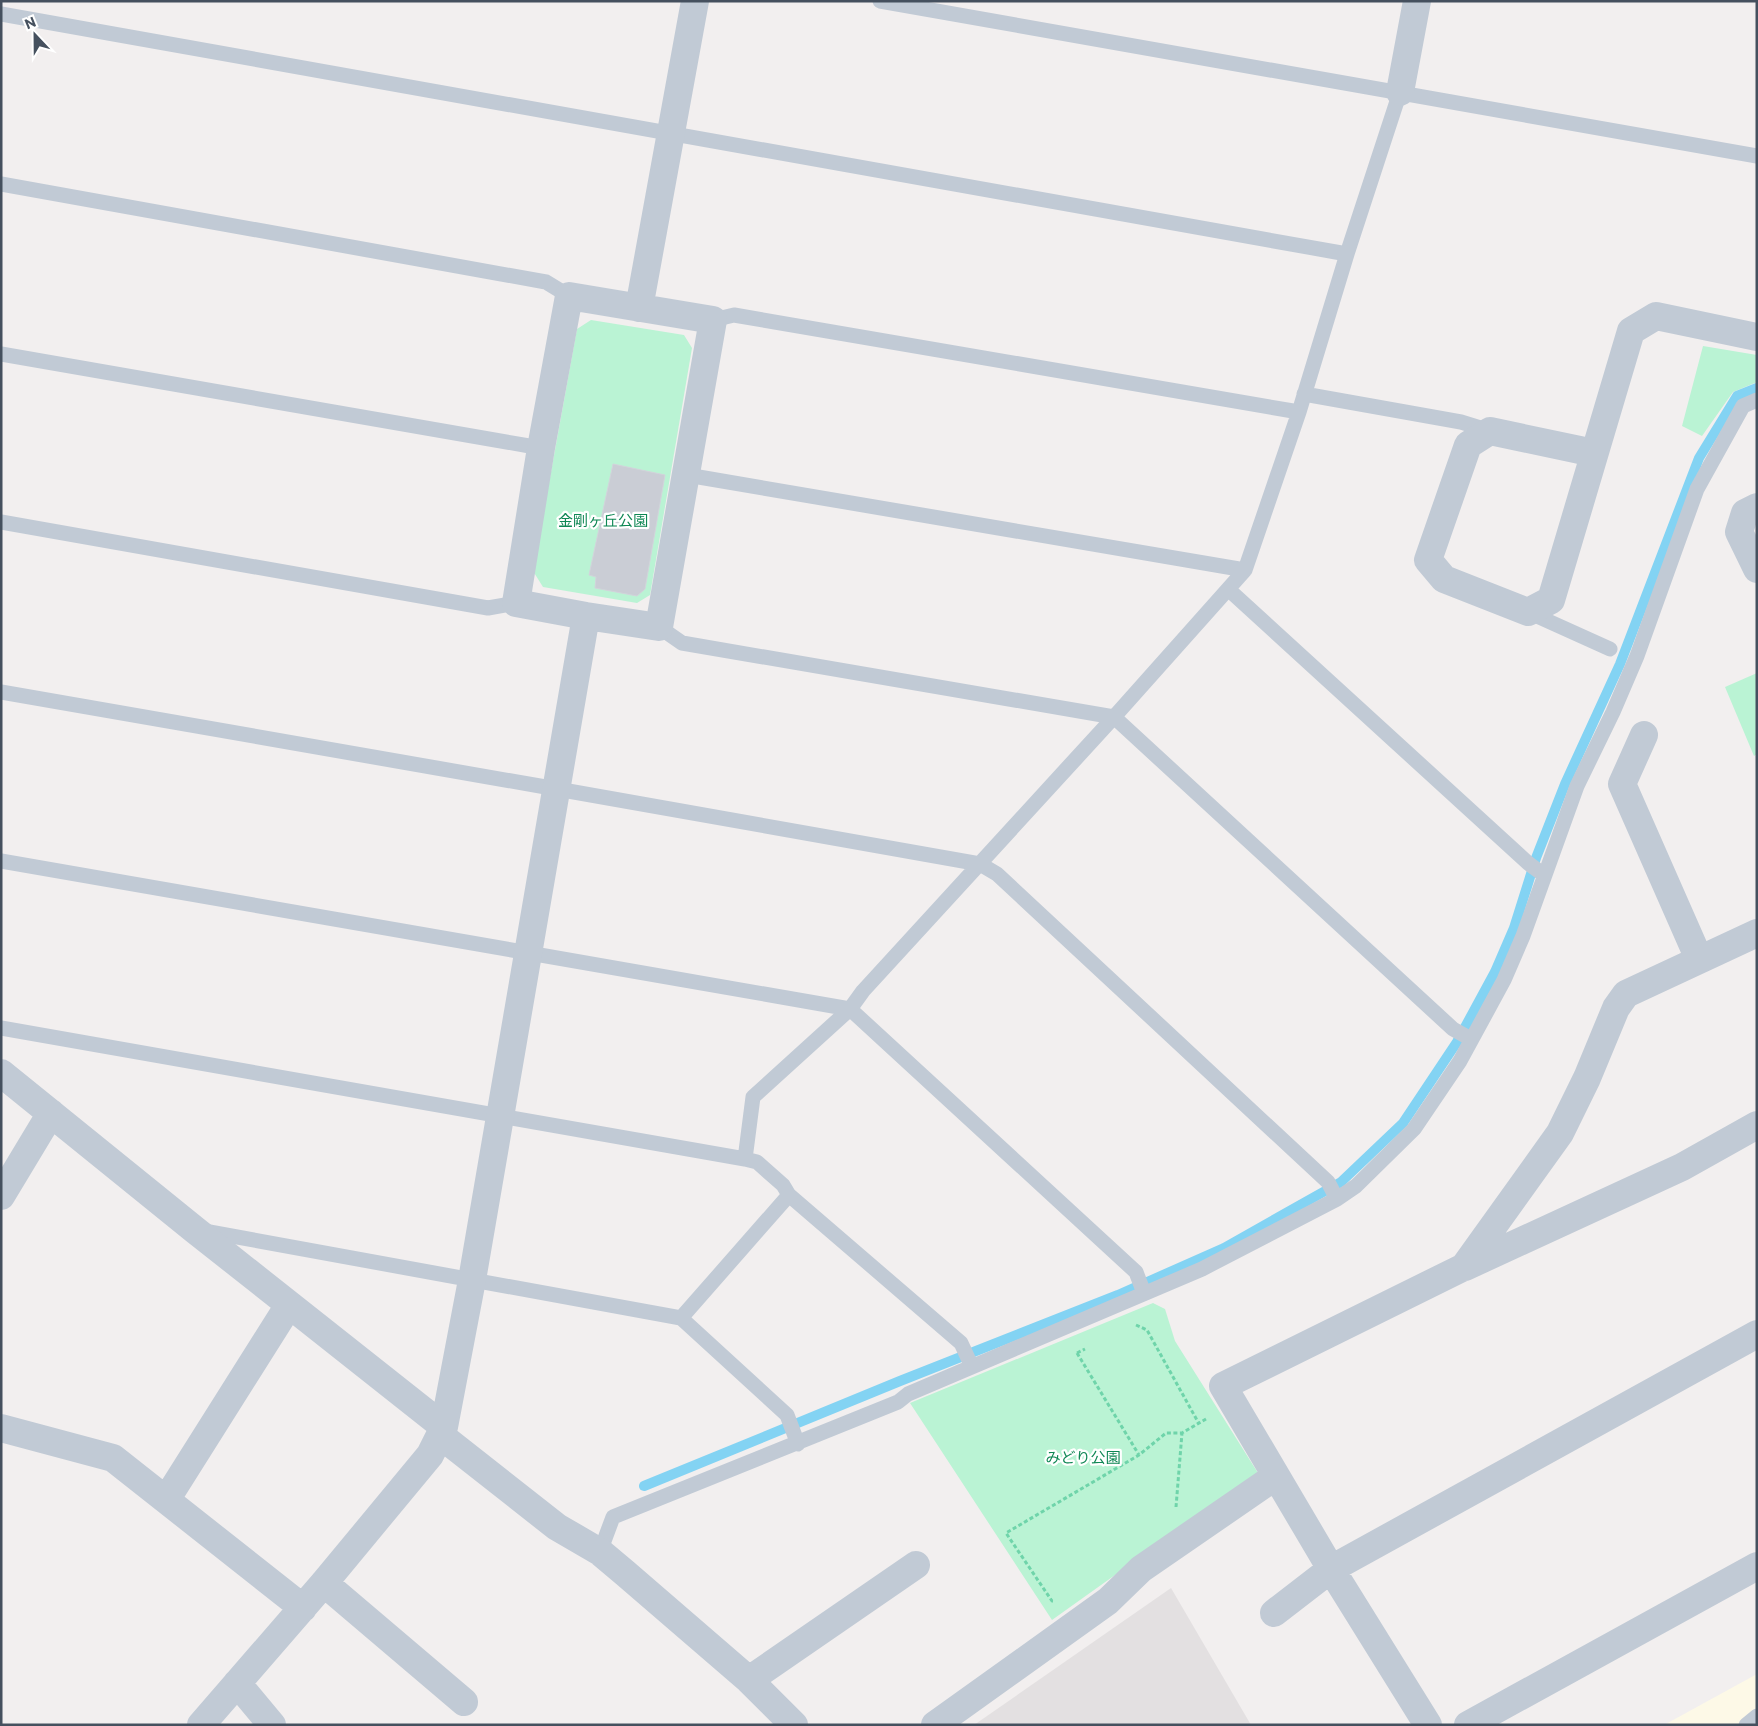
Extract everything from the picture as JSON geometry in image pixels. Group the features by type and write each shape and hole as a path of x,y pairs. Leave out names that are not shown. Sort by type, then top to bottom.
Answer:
{"street":[{"path":"640,308 695,1"},
{"path":"1400,92 1417,1"},
{"path":"568,296 713,320 659,627 516,603 540,448 568,296"},
{"path":"1594,453 1490,431 1468,445 1428,560 1444,579 1528,612 1551,600 1631,330 1656,316 1757,337"},
{"path":"1757,508 1745,513 1739,532 1757,569"},
{"path":"201,1725 303,1608 430,1455 442,1431 472,1280 586,616"},
{"path":"1644,735 1622,784 1699,959"},
{"path":"1464,1267 1560,1133 1587,1078 1616,1008 1626,994 1757,933"},
{"path":"1,1073 289,1305 557,1527 600,1552 749,1680 794,1725"},
{"path":"1,1196 51,1113"},
{"path":"1428,1725 1331,1569 1223,1386 1464,1267 1682,1166 1757,1125"},
{"path":"166,1500 289,1305"},
{"path":"1274,1613 1331,1569 1757,1334"},
{"path":"1,1428 113,1458 303,1608"},
{"path":"935,1725 1108,1601 1141,1569 1276,1476"},
{"path":"749,1680 916,1566"},
{"path":"1468,1725 1757,1566"},
{"path":"324,1583 464,1702"},
{"path":"237,1683 272,1725"}],"lane":[{"path":"880,1 1757,156"},
{"path":"1,14 1347,254"},
{"path":"745,1158 753,1097 850,1009 863,991 1114,717 1245,570 1299,412 1347,254 1400,92"},
{"path":"1,184 546,282 568,296"},
{"path":"713,320 734,315 1299,412"},
{"path":"1,354 540,448"},
{"path":"1304,394 1461,422 1490,431"},
{"path":"600,1552 614,1517 898,1402 908,1394 1202,1268 1337,1199 1356,1186 1414,1129 1460,1061 1504,980 1523,936 1577,786 1613,712 1637,656 1697,488 1743,406 1757,400"},
{"path":"687,475 1245,570"},
{"path":"1,522 488,608 516,603"},
{"path":"1228,589 1528,863 1544,875"},
{"path":"1528,612 1610,649"},
{"path":"659,627 682,643 1114,717 1453,1029 1471,1040"},
{"path":"1,692 980,864 997,874 1328,1182 1337,1199"},
{"path":"1,861 850,1009 1136,1272 1144,1293"},
{"path":"1,1028 745,1158 757,1162 783,1185 789,1195 961,1343 972,1367"},
{"path":"681,1318 789,1195"},
{"path":"195,1230 681,1318 787,1415 798,1444"},
{"path":"1746,1725 1757,1716"}],"path":[{"path":"1129,1328 1138,1324 1147,1330 1198,1422"},
{"path":"1085,1348 1077,1353 1139,1455"},
{"path":"1060,1596 1052,1602 1006,1533 1139,1455 1166,1433 1182,1433 1198,1422 1233,1405"},
{"path":"1176,1513 1182,1433"}],"shaded area":[{"path":"1171,1588 1251,1725 974,1725"},
{"path":"1757,1674 1757,1725 1664,1725"}],"green space":[{"name":"金剛ヶ丘公園","path":"591,320 684,335 692,348 650,595 637,603 543,587 533,571 577,329"},
{"path":"1703,346 1757,355 1757,382 1733,392 1702,436 1682,426"},
{"path":"1757,673 1757,754 1754,756 1725,687"},
{"name":"みどり公園","path":"1153,1303 1165,1309 1175,1341 1258,1473 1052,1620 910,1403"}],"building":[{"path":"613,464 665,475 645,589 637,596 595,588 596,577 589,575"}],"waterway":[{"path":"644,1486 900,1381 1118,1295 1224,1248 1341,1182 1403,1123 1457,1042 1495,972 1514,928 1536,858 1565,784 1620,664 1699,458 1737,396 1757,388"}]}
